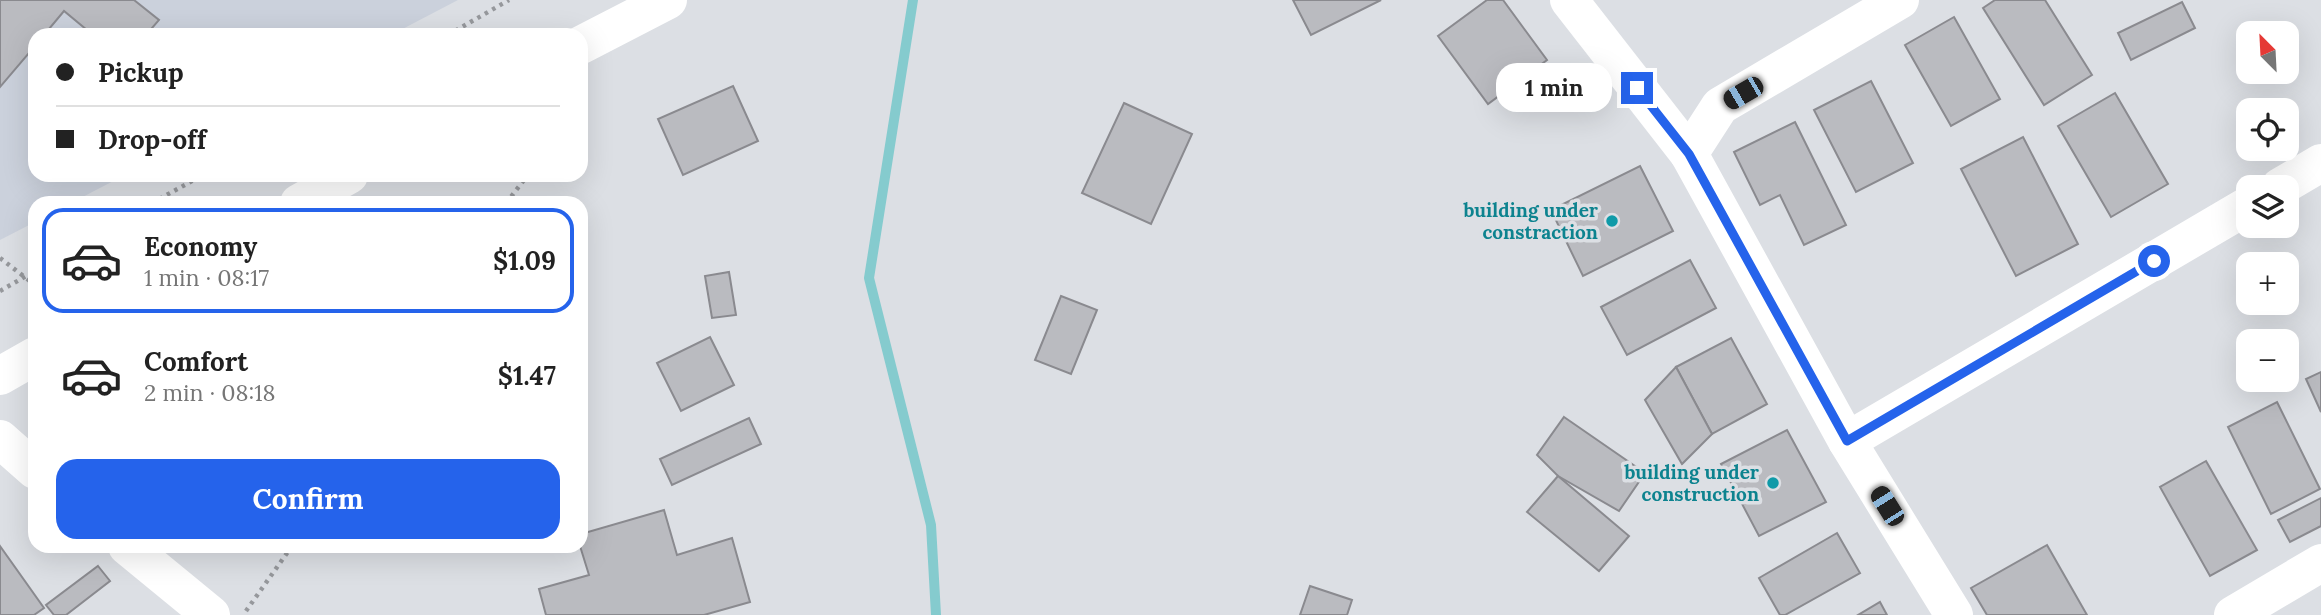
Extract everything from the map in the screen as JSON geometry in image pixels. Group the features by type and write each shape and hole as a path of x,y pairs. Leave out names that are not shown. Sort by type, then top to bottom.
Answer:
{"street":[{"path":"588,41 668,0"},
{"path":"1569,0 1689,154 1847,441 1954,615"},
{"path":"1689,154 1720,106 1900,0"},
{"path":"2299,176 2321,163"},
{"path":"312,196 336,182"},
{"path":"1847,441 2236,213"},
{"path":"0,376 28,360"},
{"path":"2,445 28,465"},
{"path":"136,553 211,615"},
{"path":"2233,615 2321,564"}],"path":[{"path":"460,28 509,0"},
{"path":"165,196 190,182"},
{"path":"512,196 522,182"},
{"path":"0,258 28,280"},
{"path":"0,291 28,275"},
{"path":"243,615 287,553"}],"shaded area":[{"path":"0,0 458,0 404,28 28,28 28,182 112,182 84,196 28,196 28,226 0,240"}],"building":[{"path":"0,0 134,0 159,20 152,28 85,28 64,11 50,28 28,28 28,54 0,87"},
{"path":"1293,0 1381,0 1311,35"},
{"path":"1487,0 1503,0 1547,60 1488,104 1438,36"},
{"path":"1995,0 2045,0 2092,75 2044,105 1983,8"},
{"path":"2182,2 2195,28 2131,60 2118,33"},
{"path":"1954,17 2000,99 1951,126 1905,45"},
{"path":"1871,81 1913,163 1856,192 1814,110"},
{"path":"733,86 758,141 683,175 658,119"},
{"path":"2115,93 2168,184 2111,217 2058,126"},
{"path":"1124,103 1192,134 1151,224 1082,193"},
{"path":"1795,122 1846,225 1804,245 1780,195 1760,205 1734,152"},
{"path":"2023,137 2078,244 2016,276 1961,169"},
{"name":"building under constraction","path":"1640,166 1673,231 1583,276 1551,210"},
{"path":"1690,260 1716,308 1627,355 1601,307"},
{"path":"729,272 736,315 712,318 705,276"},
{"path":"1061,296 1097,310 1071,374 1035,360"},
{"path":"710,337 734,385 681,411 657,363"},
{"path":"1731,338 1767,404 1712,434 1676,367"},
{"path":"1676,367 1712,434 1682,464 1645,400"},
{"path":"2321,372 2321,412 2306,379"},
{"path":"2277,402 2320,489 2271,514 2228,427"},
{"path":"1564,417 1645,473 1619,511 1558,476 1537,455"},
{"path":"749,418 761,444 672,485 660,459"},
{"name":"building under construction","path":"1787,430 1826,502 1759,536 1721,464"},
{"path":"2206,461 2257,550 2210,576 2160,487"},
{"path":"1558,476 1629,536 1599,571 1527,512"},
{"path":"2321,498 2321,526 2290,542 2278,520"},
{"path":"664,510 677,555 732,538 750,602 704,615 546,615 539,589 589,575 582,553 588,553 588,532"},
{"path":"1837,533 1860,573 1785,615 1780,615 1759,578"},
{"path":"2047,545 2087,615 1987,615 1971,588"},
{"path":"0,546 44,608 34,615 0,615"},
{"path":"98,566 110,581 66,615 54,615 46,605"},
{"path":"1310,586 1352,600 1347,615 1300,615"},
{"path":"1880,602 1887,615 1858,615"}],"waterway":[{"path":"913,0 869,278 931,525 936,615"}],"place":[{"name":"building under constraction","path":"1612,221"},
{"name":"building under construction","path":"1773,483"}],"route":[{"path":"1637,88 1689,154 1847,441 2154,261"}]}
